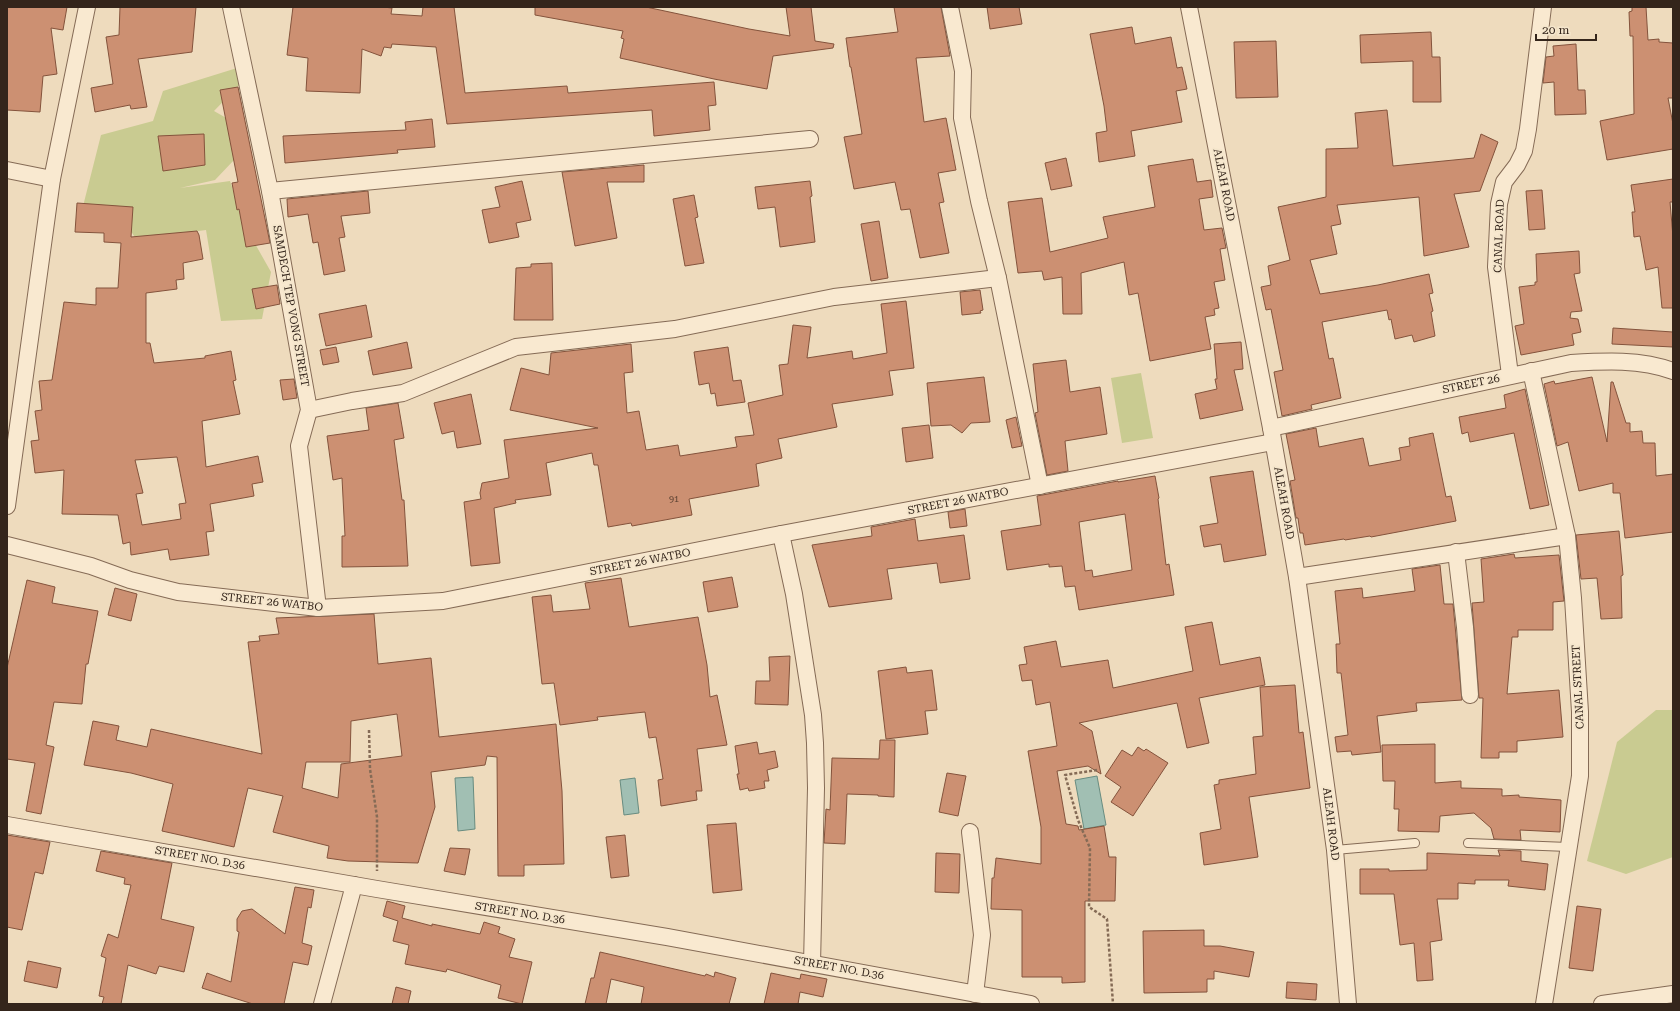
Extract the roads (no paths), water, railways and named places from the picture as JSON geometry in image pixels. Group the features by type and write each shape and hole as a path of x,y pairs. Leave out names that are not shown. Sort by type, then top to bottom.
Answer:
{"street":[{"path":"7,506 52,179 87,7"},
{"name":"SAMDECH TEP VONG STREET","path":"231,7 270,191 309,410 299,446 318,608"},
{"path":"950,7 963,71 962,118 979,201 998,278 1040,486"},
{"name":"ALEAH ROAD","path":"1189,7 1272,435 1297,577 1335,850 1348,1004"},
{"name":"CANAL ROAD","path":"1510,375 1496,267 1500,198 1504,182 1517,165 1524,150 1530,122 1543,7"},
{"path":"270,191 810,139"},
{"path":"7,170 52,179"},
{"path":"309,410 352,400 403,393 516,347 675,329 834,298 998,278"},
{"name":"STREET 26","path":"1272,435 1510,375 1571,363 1603,361 1650,365 1673,371"},
{"name":"CANAL STREET","path":"1531,372 1567,536 1578,670 1581,757 1577,796 1544,1004"},
{"name":"STREET 26 WATBO","path":"7,545 91,566 130,580 178,592 318,608 443,601 781,534 1040,486 1272,435"},
{"path":"781,534 794,594 813,715 815,743 812,964"},
{"path":"1297,577 1567,536"},
{"path":"1456,552 1465,627 1470,695"},
{"name":"STREET NO. D.36","path":"7,825 667,937 1032,1004"},
{"path":"970,832 982,935 975,994"},
{"path":"322,1004 354,885"},
{"path":"1602,1004 1673,994"}],"lane":[{"path":"1468,843 1568,847"},
{"path":"1335,850 1414,844"}]}
